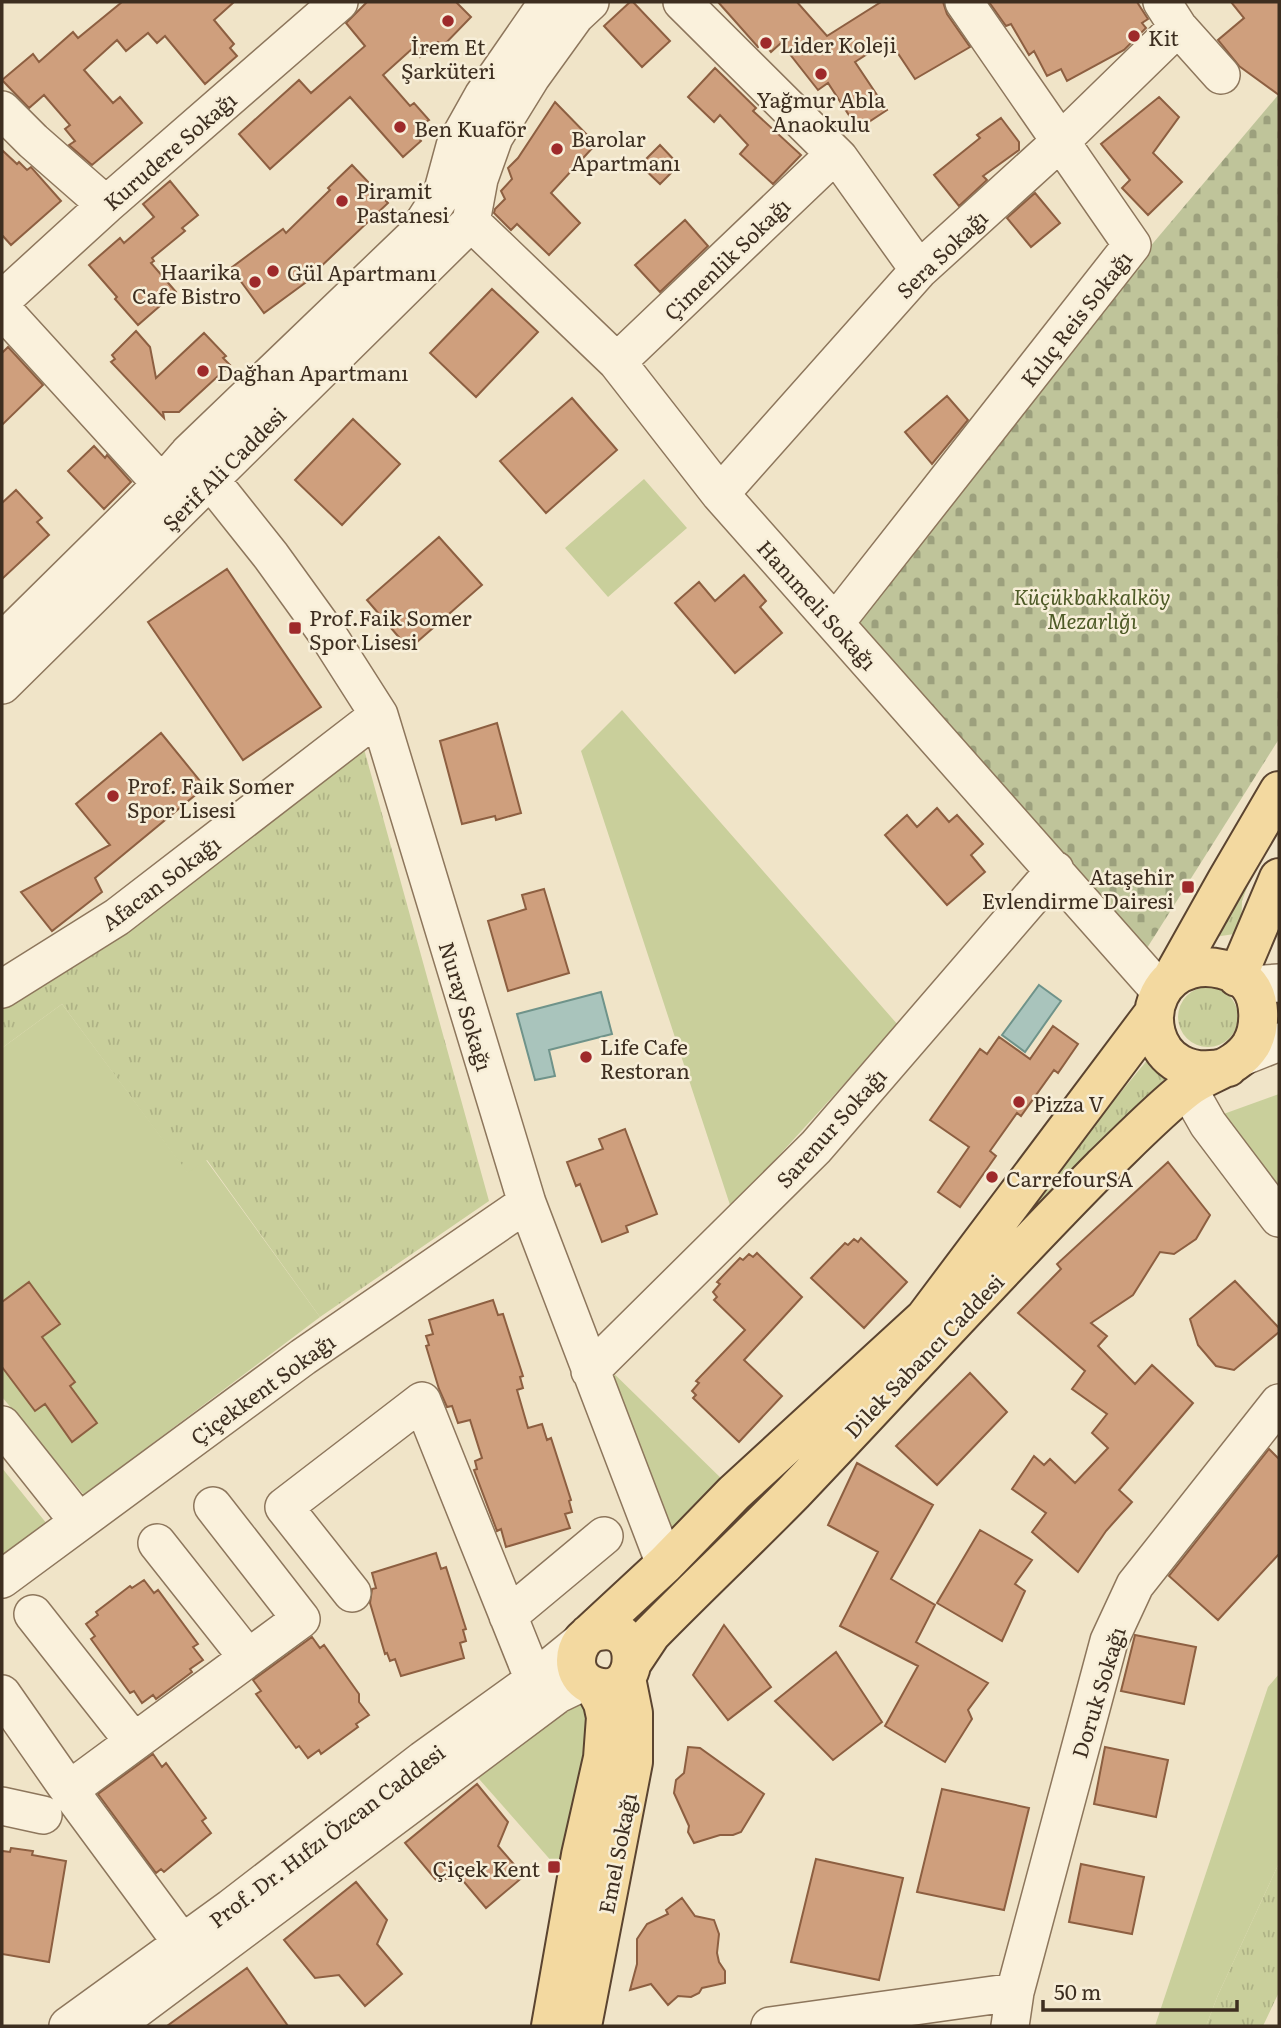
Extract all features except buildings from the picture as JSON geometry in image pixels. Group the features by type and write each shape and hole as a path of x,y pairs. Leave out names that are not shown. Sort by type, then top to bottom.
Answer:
{"main road":[{"name":"Dilek Sabancı Caddesi","path":"586,1637 665,1564 734,1493 925,1318 1162,995 1279,791"},
{"path":"1255,982 1222,969 1205,966 1188,970 1162,995 1154,1033 1164,1051 1177,1063 1193,1070 1211,1072 1236,1061 1254,1041 1259,1024 1255,982 1279,877"},
{"name":"Dilek Sabancı Caddesi","path":"610,1676 791,1495 1103,1166 1187,1087 1236,1061"},
{"path":"606,1630 623,1637 629,1643 610,1676 576,1666 575,1657 586,1637 606,1630"},
{"name":"Emel Sokağı","path":"551,2026 582,1855 603,1758 606,1717 603,1703 610,1676"},
{"name":"Emel Sokağı","path":"582,2026 633,1762 633,1713 610,1676"}],"street":[{"name":"Kurudere Sokağı","path":"2,300 106,205 339,2"},
{"name":"Şerif Ali Caddesi","path":"2,685 200,466 415,236 442,194 455,146 482,96 548,2"},
{"path":"471,222 479,179 494,137 531,77 575,16 590,2"},
{"path":"682,2 835,154 919,270"},
{"name":"Kılıç Reis Sokağı","path":"835,623 1132,245 964,2"},
{"path":"1170,14 1222,75"},
{"name":"Sera Sokağı","path":"720,494 919,270 1061,141 1170,14"},
{"path":"2,110 106,205"},
{"name":"Çimenlik Sokağı","path":"617,362 835,154"},
{"name":"Şerif Ali Caddesi","path":"200,466 471,222"},
{"name":"Hanımeli Sokağı","path":"471,222 617,362 720,494 1055,870 1162,995"},
{"path":"2,309 173,496"},
{"name":"Nuray Sokağı","path":"200,466 328,635 379,715 527,1203 665,1564"},
{"name":"Şerif Ali Caddesi","path":"2,642 173,496"},
{"name":"Afacan Sokağı","path":"2,989 117,917 379,715"},
{"name":"Sarenur Sokağı","path":"590,1371 816,1147 1055,870"},
{"path":"1236,1061 1279,1041"},
{"path":"1187,1087 1208,1124 1279,1218"},
{"name":"Çiçekkent Sokağı","path":"2,1578 303,1357 527,1203"},
{"path":"352,1593 284,1507 422,1401 534,1680"},
{"name":"Doruk Sokağı","path":"1012,2009 1109,1641 1135,1585 1279,1403"},
{"path":"2,1425 79,1522"},
{"path":"69,1790 301,1619 213,1506"},
{"path":"508,1616 604,1536"},
{"path":"157,1543 248,1658"},
{"path":"33,1614 134,1742"},
{"name":"Prof. Dr. Hıfzı Özcan Caddesi","path":"68,2026 231,1908 424,1760 534,1680 586,1637"},
{"name":"Prof. Dr. Hıfzı Özcan Caddesi","path":"114,2026 558,1694 610,1676"},
{"path":"2,1694 182,1943"},
{"path":"2,1806 43,1815"},
{"path":"770,2026 1012,2009"}],"green space":[{"name":"Küçükbakkalköy Mezarlığı","path":"1279,94 1279,739 1142,956 845,608"},
{"path":"644,479 687,528 608,597 565,548"},
{"path":"622,710 898,1025 731,1208 581,751"},
{"path":"364,749 489,1201 320,1317 207,1160 188,1174 62,1004 2,1048 2,1001"},
{"path":"1253,872 1242,901 1241,933 1201,939"},
{"path":"1208,987 1225,992 1233,1000 1238,1017 1233,1034 1225,1042 1208,1047 1191,1042 1183,1034 1178,1017 1183,1000 1191,992"},
{"path":"62,1004 188,1173 206,1160 320,1317 84,1495 2,1397 2,1048"},
{"path":"1149,1058 1166,1078 1075,1166 950,1314 665,1594 656,1588 944,1307"},
{"path":"1279,1094 1279,1201 1218,1116"},
{"path":"601,1361 728,1485 670,1550"},
{"path":"2,1468 47,1524 2,1558"},
{"path":"1279,1674 1279,1863 1206,2026 1155,2026 1268,1687"},
{"path":"578,1685 603,1711 561,1872 472,1771"},
{"path":"1279,1863 1279,1992 1263,2026 1206,2026 1218,1995"}],"water":[{"path":"1039,985 1061,1001 1025,1052 1002,1035"},
{"path":"601,992 612,1034 549,1050 555,1076 535,1080 517,1014"}],"place":[{"name":"İrem Et Şarküteri","path":"448,21"},
{"name":"Kit","path":"1134,36"},
{"name":"Lider Koleji","path":"766,43"},
{"name":"Yağmur Abla Anaokulu","path":"821,74"},
{"name":"Ben Kuaför","path":"400,127"},
{"name":"Barolar Apartmanı","path":"557,149"},
{"name":"Piramit Pastanesi","path":"342,201"},
{"name":"Gül Apartmanı","path":"273,271"},
{"name":"Haarika Cafe Bistro","path":"255,282"},
{"name":"Dağhan Apartmanı","path":"203,371"},
{"name":"Prof.Faik Somer Spor Lisesi","path":"295,628"},
{"name":"Prof. Faik Somer Spor Lisesi","path":"113,796"},
{"name":"Ataşehir Evlendirme Dairesi","path":"1188,887"},
{"name":"Life Cafe Restoran","path":"586,1057"},
{"name":"Pizza V","path":"1019,1102"},
{"name":"CarrefourSA","path":"992,1177"},
{"name":"Çiçek Kent","path":"554,1867"}]}
